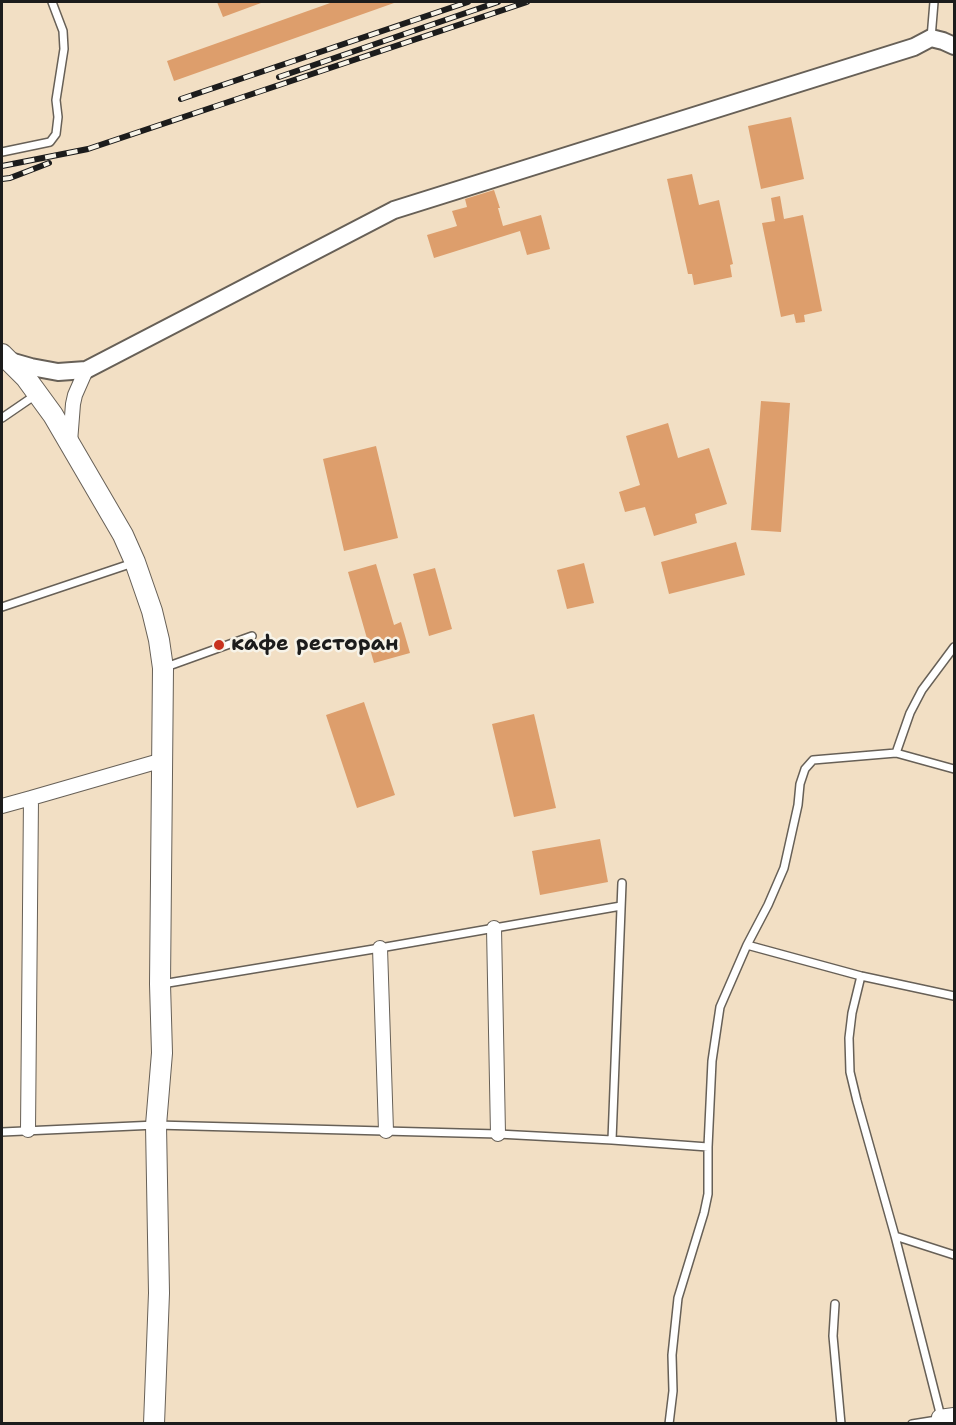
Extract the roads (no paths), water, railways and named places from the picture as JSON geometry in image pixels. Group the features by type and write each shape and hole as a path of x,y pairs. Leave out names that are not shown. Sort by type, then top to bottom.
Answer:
{"main road":[{"path":"6,357 26,378 70,442 123,535 152,611 163,668 160,984 162,1053 156,1125 159,1293 154,1424"}],"street":[{"path":"6,357 31,367 58,372 86,370 394,210 914,47 931,38 943,40 954,46"},
{"path":"70,442 73,404 86,370"},
{"path":"2,806 163,760"},
{"path":"28,1130 32,798"},
{"path":"494,928 498,1134"},
{"path":"380,948 386,1131"},
{"path":"939,1417 954,1415"}],"lane":[{"path":"2,152 50,142 56,134 58,117 56,100 64,49 63,31 52,2"},
{"path":"931,38 934,2"},
{"path":"2,418 38,394"},
{"path":"2,607 135,562"},
{"path":"163,668 252,636"},
{"path":"896,753 910,713 922,690 954,647"},
{"path":"669,1424 673,1391 672,1355 678,1298 708,1194 712,1061 720,1007 784,868 792,837 800,784 805,770 813,760 896,753 954,768"},
{"path":"612,1140 622,884"},
{"path":"160,984 621,906"},
{"path":"747,945 861,976 954,996"},
{"path":"861,976 850,1029 850,1072 940,1413 937,1420 933,1422 912,1424"},
{"path":"2,1132 156,1125 498,1134 708,1147"},
{"path":"895,1236 954,1255"},
{"path":"835,1304 833,1336 841,1424"}],"railway":[{"path":"181,99 468,2"},
{"path":"279,77 498,2"},
{"path":"2,166 88,149 527,2"},
{"path":"2,179 49,163"}],"place":[{"name":"кафе ресторан","path":"219,645"}]}
